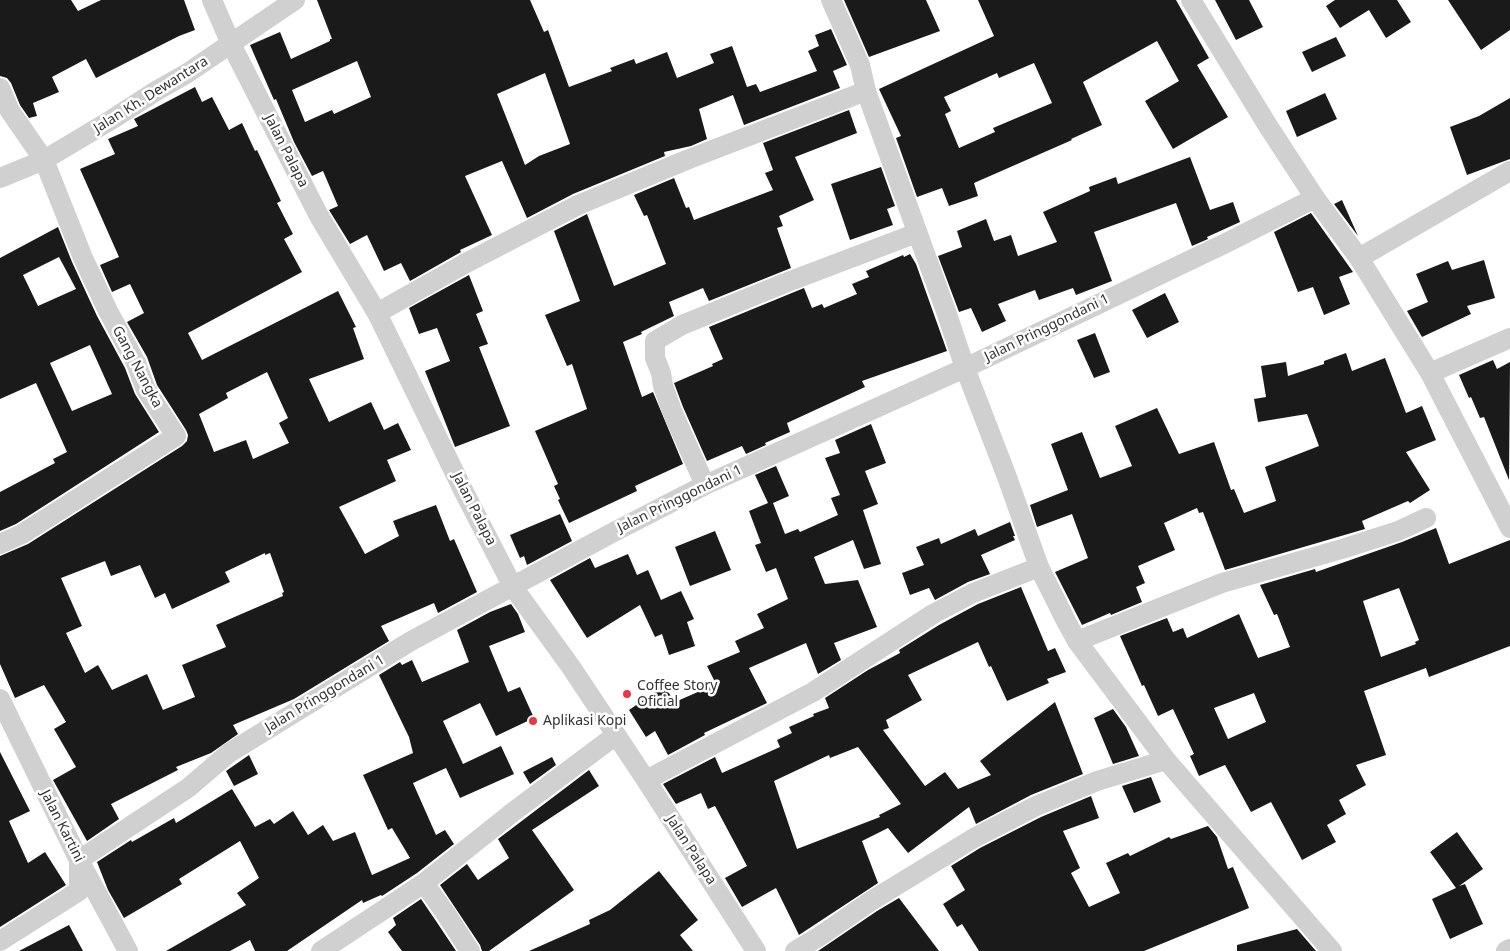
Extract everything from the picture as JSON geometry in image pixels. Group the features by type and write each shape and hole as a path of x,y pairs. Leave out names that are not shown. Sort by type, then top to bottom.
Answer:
{"street":[{"name":"Jalan Palapa","path":"212,0 231,44 319,216 377,313 463,490 513,587 571,667 756,951"},
{"name":"Jalan Kh. Dewantara","path":"0,178 44,160 186,74 295,0"},
{"path":"831,0 860,65 866,91 965,368 1039,567 1067,624 1077,641 1166,760 1332,951"},
{"path":"1191,0 1268,126 1315,198 1359,258 1430,373 1510,528"},
{"path":"0,88 10,111 44,160"},
{"path":"377,313 466,263 578,205 690,159 866,91"},
{"name":"Gang Nangka","path":"0,544 22,534 176,436 146,390 136,363 108,311 83,258 44,160"},
{"path":"1359,258 1510,171"},
{"name":"Jalan Pringgondani 1","path":"79,860 188,788 229,753 412,641 610,534 705,485 965,368 1226,243 1315,198"},
{"path":"705,485 663,386 661,373 655,358 655,341 691,321 785,282 917,233"},
{"path":"1430,373 1510,338"},
{"path":"1077,641 1222,583 1342,549 1398,531 1426,518"},
{"path":"646,780 813,692 949,606 973,593 1039,567"},
{"name":"Jalan Kartini","path":"2,708 79,860 128,951"},
{"path":"321,951 424,883 513,812 616,736"},
{"path":"795,951 966,844 1036,806 1097,781 1166,760"},
{"path":"0,941 79,891 79,860"},
{"path":"424,883 470,951"},
{"path":"1506,951 1510,949"}],"building":[{"path":"0,0 71,0 78,11 101,0 184,0 195,30 179,36 96,78 86,59 52,77 59,92 33,103 37,116 29,118 20,105 11,83 7,78 0,76"},
{"path":"317,0 530,0 544,32 548,30 569,87 612,71 610,68 634,59 636,64 667,52 677,78 714,63 710,54 732,46 747,87 756,84 760,92 817,71 808,51 819,46 815,35 831,29 847,65 833,71 840,88 744,125 733,95 699,109 707,139 691,146 664,152 665,156 573,194 527,218 502,161 465,176 492,235 460,250 461,252 410,281 401,263 384,271 367,235 350,244 329,210 338,206 323,171 312,176 294,142 276,99 274,100 250,45 280,32 291,59 332,39","holes":["357,61 371,97 334,114 332,110 305,122 292,90","545,73 570,144 539,156 525,165 497,94"]},
{"path":"844,0 926,0 940,31 869,57"},
{"path":"978,0 1176,0 1209,58 1197,65 1228,117 1173,149 1145,101 1179,81 1157,41 1083,82 1102,125 974,183 978,196 949,206 942,188 917,197 896,138 901,136 879,89 994,36","holes":["1034,63 1052,103 993,128 995,132 959,148 945,114 951,111 944,97 997,73 999,78"]},
{"path":"1215,0 1249,0 1263,27 1236,40"},
{"path":"1335,0 1397,0 1411,22 1386,38 1369,10 1340,28 1326,6"},
{"path":"1448,0 1510,0 1510,30 1481,50"},
{"path":"1336,37 1346,56 1312,72 1302,52"},
{"path":"195,87 202,102 212,97 229,130 242,123 281,201 277,203 293,234 284,239 302,272 188,333 202,360 338,291 356,327 353,328 364,359 309,379 329,422 371,402 384,430 398,423 411,450 387,460 396,481 339,507 365,554 399,536 393,521 436,505 450,541 454,539 477,592 438,613 434,603 381,626 389,641 294,699 233,725 238,734 211,753 176,767 178,770 111,804 119,819 87,841 53,780 76,767 54,729 66,722 44,685 15,698 0,664 0,556 28,544 187,441 188,435 186,430 157,385 147,357 127,322 144,313 130,284 112,292 100,265 119,257 80,169 115,154 108,139 138,126 134,119","holes":["267,372 288,418 279,423 289,443 253,459 246,440 214,452 199,414 228,398 226,393","265,553 265,555 270,553 284,592 282,593 283,596 216,625 226,647 182,665 195,697 163,710 147,674 112,690 98,665 85,673 66,633 82,626 61,578 105,561 111,576 140,565 155,598 165,593 172,609 230,582 225,572"]},
{"path":"1325,93 1337,119 1297,137 1286,111"},
{"path":"1510,98 1510,159 1467,175 1450,127 1479,116"},
{"path":"849,110 857,133 795,157 814,200 779,216 783,226 777,228 791,268 709,301 703,288 669,302 674,316 641,332 642,334 623,342 642,397 653,392 683,464 635,486 637,491 569,523 558,500 560,499 554,486 558,484 535,431 587,409 572,364 567,366 545,315 580,301 554,231 587,214 614,286 666,264 647,215 644,216 634,195 674,178 686,208 689,207 694,220 773,190 765,173 773,170 763,143"},
{"path":"1190,157 1210,210 1233,202 1240,222 1192,246 1176,203 1094,232 1112,281 1076,295 1073,288 1039,300 1035,290 998,304 1006,321 982,332 971,308 959,312 938,256 962,247 957,231 986,219 994,241 1011,235 1018,256 1057,242 1043,212 1090,191 1089,187 1116,177 1118,184"},
{"path":"881,167 895,206 887,209 893,225 850,240 831,184"},
{"path":"1342,200 1358,236 1334,204"},
{"path":"1311,213 1353,272 1339,277 1350,304 1324,315 1313,287 1298,292 1274,232"},
{"path":"58,227 72,262 97,316 125,368 135,394 159,432 16,524 0,531 0,492 55,463 53,459 67,452 36,383 0,399 0,258","holes":["59,257 76,289 38,306 23,275","90,345 112,394 72,411 50,363"]},
{"path":"910,254 916,264 947,351 862,381 865,387 787,423 790,432 765,443 766,445 746,454 742,446 707,461 674,383 713,366 712,364 723,359 709,327 804,288 812,308 822,304 824,308 857,294 852,284 869,277 866,271 903,255 904,257"},
{"path":"1484,260 1495,298 1467,306 1471,314 1422,337 1407,311 1428,302 1416,274 1448,261 1452,270"},
{"path":"469,275 483,311 476,314 488,344 479,347 510,426 455,447 425,371 450,361 437,328 419,334 409,308"},
{"path":"1165,293 1179,322 1147,338 1132,310"},
{"path":"1095,333 1110,372 1094,378 1077,340"},
{"path":"1346,353 1352,371 1385,358 1406,413 1422,406 1436,440 1406,452 1430,490 1410,503 1408,501 1362,521 1365,529 1225,570 1203,512 1199,513 1197,508 1164,523 1175,550 1138,566 1145,583 1136,587 1142,602 1082,625 1055,572 1088,558 1072,514 1037,527 1030,505 1068,490 1051,444 1082,432 1100,478 1132,466 1115,426 1157,408 1179,454 1214,442 1231,490 1234,489 1244,513 1276,501 1265,467 1319,446 1307,414 1258,422 1254,399 1266,397 1261,366 1286,362 1288,376 1324,364 1324,361"},
{"path":"1493,360 1497,369 1510,362 1509,480 1484,417 1480,418 1459,375"},
{"path":"871,424 886,463 865,471 878,504 863,510 881,564 864,569 853,540 814,557 825,584 858,580 877,627 834,643 841,660 818,674 806,643 749,668 767,703 704,733 705,735 668,755 655,731 646,737 629,710 664,686 675,702 716,684 707,666 740,652 735,641 764,628 757,614 788,599 776,568 766,572 755,545 761,543 749,511 768,503 755,475 776,466 789,496 773,503 785,534 798,529 800,532 838,515 831,498 840,495 825,458 840,453 835,440"},
{"path":"560,514 572,541 527,565 524,556 520,558 510,535"},
{"path":"1010,522 1015,540 981,555 990,574 968,582 935,600 929,588 910,595 902,573 924,565 916,547 939,538 941,544 975,529 978,536"},
{"path":"1436,528 1449,564 1510,540 1510,646 1429,677 1426,668 1364,691 1386,755 1356,765 1366,785 1339,800 1346,814 1327,825 1336,842 1302,860 1271,802 1251,812 1225,765 1199,776 1190,756 1194,754 1173,709 1158,716 1144,685 1142,686 1120,636 1167,618 1173,632 1183,628 1187,638 1239,614 1258,658 1290,647 1277,614 1274,615 1260,585 1315,569 1316,572","holes":["1399,588 1419,640 1415,642 1416,644 1381,657 1363,601","1254,693 1266,722 1228,739 1214,708"]},
{"path":"715,531 731,570 690,586 675,547"},
{"path":"628,554 637,575 648,570 661,600 681,591 694,619 687,622 695,646 669,655 662,634 655,637 640,605 587,638 550,580 590,558 595,568"},
{"path":"1021,587 1048,651 1055,648 1066,672 1047,679 1049,683 1007,701 978,642 908,675 922,700 886,720 889,728 883,730 925,786 945,772 958,789 991,775 980,761 1055,702 1083,774 1031,795 976,824 969,807 908,853 888,828 862,841 878,883 799,935 776,888 742,907 725,878 747,866 715,806 708,809 701,793 676,804 663,784 715,757 722,773 780,747 777,740 792,733 789,727 829,708 825,698 868,670 900,653 899,650 939,625 978,604","holes":["858,747 901,804 879,815 880,817 797,849 774,781 829,755 830,758"]},
{"path":"511,604 518,614 525,632 489,646 508,692 520,687 534,718 496,736 480,703 443,721 463,764 501,746 514,774 460,798 446,768 413,783 436,835 445,830 454,844 417,873 382,896 363,903 362,900 287,951 255,951 250,940 230,951 166,951 246,905 237,893 259,878 240,841 179,879 182,884 124,918 108,890 97,862 131,840 132,842 174,818 176,823 232,789 255,827 270,819 274,824 293,811 308,835 323,825 333,841 355,832 372,875 410,858 392,828 388,830 363,775 413,753 409,737 379,675 400,662 402,665 412,660 422,682 469,662 457,630 490,612"},
{"path":"1113,709 1126,727 1139,756 1113,764 1094,718"},
{"path":"0,752 30,811 9,821 28,863 45,852 66,885 0,927"},
{"path":"249,755 258,774 234,786 226,771"},
{"path":"552,757 556,765 530,784 523,772"},
{"path":"589,770 599,786 532,830 574,890 489,951 482,951 480,945 440,885 467,864 478,880 509,858 498,839"},
{"path":"1151,777 1161,802 1134,813 1122,786"},
{"path":"1091,796 1099,818 1063,831 1080,868 1071,873 1089,907 1120,893 1106,863 1128,853 1130,856 1169,837 1171,839 1208,826 1217,837 1228,869 1233,867 1249,908 1144,951 979,951 962,924 957,927 943,904 965,890 951,866 980,848 1041,817"},
{"path":"1457,832 1483,869 1459,886 1465,884 1483,924 1450,939 1432,899 1456,888 1430,852"},
{"path":"659,871 698,920 680,935 693,951 529,951 590,924 589,920 610,910"},
{"path":"899,898 939,951 818,951 877,911"},
{"path":"421,899 456,951 402,951 388,932 396,925 393,918"},
{"path":"69,925 83,951 19,951"},
{"path":"1297,929 1316,951 1237,951 1237,945"}],"place":[{"name":"Coffee Story Oficial","path":"627,694"},
{"name":"Aplikasi Kopi","path":"533,721"}]}
